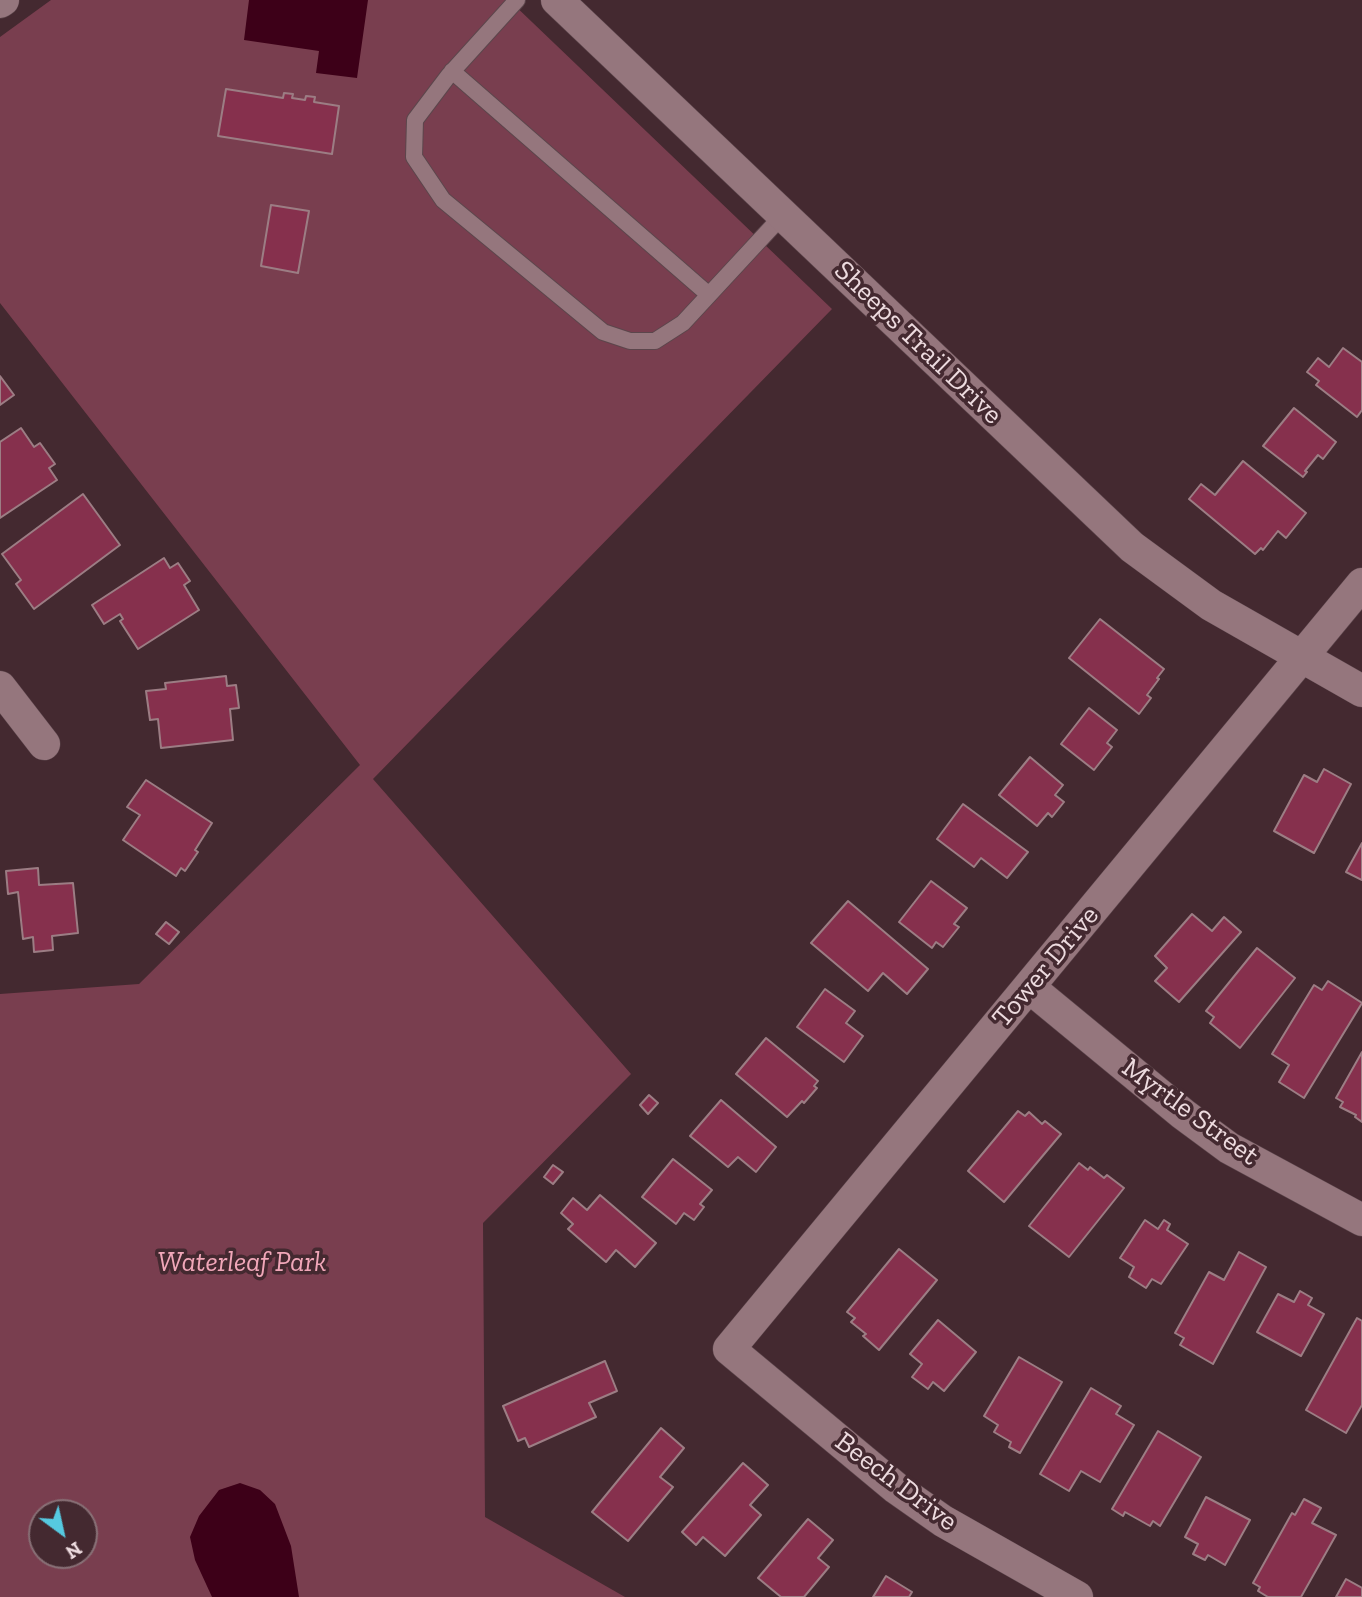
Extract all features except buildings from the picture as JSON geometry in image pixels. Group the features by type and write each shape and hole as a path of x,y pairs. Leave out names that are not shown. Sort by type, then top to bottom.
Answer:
{"street":[{"name":"Sheeps Trail Drive","path":"557,0 1132,547 1210,605 1362,691"},
{"name":"Tower Drive","path":"729,1349 1362,584"},
{"path":"0,687 44,744"},
{"name":"Myrtle Street","path":"1029,987 1183,1114 1229,1148 1362,1220"},
{"name":"Beech Drive","path":"729,1349 896,1488 933,1515 1077,1597"}],"lane":[{"path":"517,0 452,71 415,120 414,157 443,200 603,332 630,341 655,341 683,323 783,215"},
{"path":"452,71 709,295"}],"green space":[{"name":"Waterleaf Park","path":"51,0 509,0 832,309 373,779 631,1074 483,1223 485,1517 625,1597 0,1597 0,994 139,984 360,765 0,303 0,37"}],"shaded area":[{"path":"249,0 368,0 357,78 316,73 319,51 244,40"},
{"path":"240,1483 260,1490 275,1504 291,1546 299,1597 212,1597 195,1560 190,1537 199,1516 219,1490"}]}
